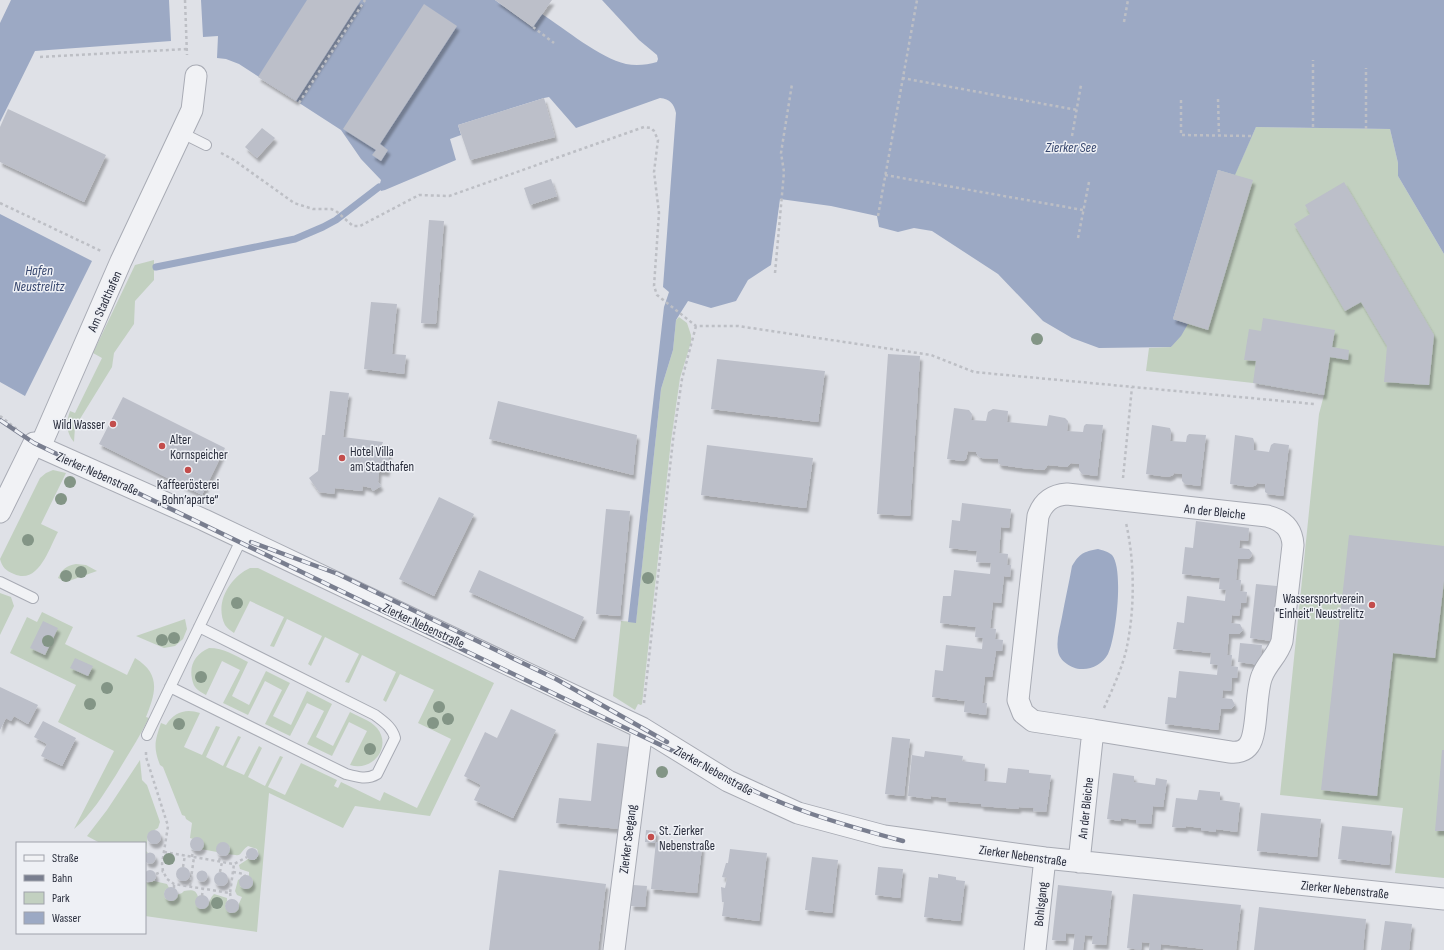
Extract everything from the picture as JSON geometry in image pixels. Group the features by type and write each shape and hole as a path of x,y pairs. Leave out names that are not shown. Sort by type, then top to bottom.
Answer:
{"street":[{"name":"Am Stadthafen","path":"40,447 122,261 192,110 191,67"},
{"path":"0,512 34,443 40,447"},
{"name":"Zierker Nebenstraße","path":"40,447 204,520 642,728 728,781 798,813 884,836 1045,858 1444,899"},
{"name":"An der Bleiche","path":"1059,494 1067,494 1275,518 1281,521 1286,526 1292,538 1282,641 1276,655 1266,667 1259,685 1253,734 1250,744 1246,748 1236,752 1230,752 1093,730 1033,721 1022,713 1019,707 1018,693 1037,524 1040,508 1045,502 1051,497 1059,494"},
{"name":"Zierker Seegang","path":"614,950 642,728"},
{"name":"An der Bleiche","path":"1079,862 1093,730"},
{"name":"Bohlsgang","path":"1035,950 1045,858"}],"lane":[{"path":"182,132 206,145"},
{"path":"147,735 242,538"},
{"path":"0,582 33,598"},
{"path":"170,687 346,774 358,778 371,777 377,774 395,738 393,732 386,723 375,715 199,627"}],"path":[{"path":"184,0 187,49 191,67"},
{"path":"299,103 365,0"},
{"path":"878,216 917,0"},
{"path":"1124,22 1128,0"},
{"path":"533,27 554,43"},
{"path":"40,57 187,49"},
{"path":"1313,60 1313,128"},
{"path":"1366,68 1366,129"},
{"path":"902,78 1077,110"},
{"path":"775,273 784,172 781,153 792,84"},
{"path":"1072,136 1082,85"},
{"path":"1218,99 1218,135"},
{"path":"1181,100 1181,135 1252,136"},
{"path":"206,145 234,160 294,203 313,209 331,209 336,211 353,226 360,226 419,195 449,196 644,127 651,128 658,140 654,172 659,213 654,286 659,297 696,326 738,326 930,355 974,372 1314,404"},
{"path":"885,175 1083,210"},
{"path":"1078,238 1089,182"},
{"path":"0,203 122,261"},
{"path":"642,728 673,440 682,379 696,326"},
{"path":"1093,730 1119,672 1126,651 1130,620 1132,560 1128,532 1120,500 1132,387"},
{"path":"147,735 146,757 168,826 163,871 167,879 174,884 230,893"},
{"path":"190,886 193,850"},
{"path":"164,852 234,864 246,857"},
{"path":"183,867 184,855"},
{"path":"220,872 221,855"},
{"path":"231,899 230,893 234,864"},
{"path":"156,874 163,871"},
{"path":"233,872 244,874 244,876"},
{"path":"202,896 203,888"}],"green space":[{"name":"Wassersportverein \"Einheit\" Neustrelitz","path":"1256,127 1390,129 1398,163 1398,176 1444,254 1444,878 1395,873 1403,808 1280,795 1319,414 1324,395 1253,383 1146,371 1149,348 1171,347 1188,324 1173,319 1218,170 1235,174"},
{"path":"154,260 154,280 135,301 134,324 114,353 112,367 75,427 74,442 69,435 68,419 70,411 75,413 102,358 93,353 135,265"},
{"path":"679,317 687,323 691,335 691,342 680,378 671,441 642,704 638,704 635,710 613,696 621,621 636,622 661,389 673,350 676,320"},
{"path":"53,470 66,473 41,524 58,532 47,555 37,570 23,576 9,572 2,564 0,559 40,478"},
{"path":"76,564 86,565 97,571 66,582 58,578 65,568"},
{"path":"250,568 258,568 494,683 430,816 355,806 343,828 269,793 257,932 146,916 146,882 148,883 154,881 167,884 169,888 166,889 164,894 165,898 170,901 174,900 177,895 184,891 191,890 195,891 197,894 198,897 196,904 200,909 203,909 206,908 214,894 227,898 225,906 227,911 230,913 232,912 237,907 242,897 237,895 235,891 238,880 240,879 240,886 245,889 251,887 253,883 249,876 249,872 240,869 239,865 248,859 255,860 259,855 257,849 248,846 239,855 228,854 230,848 224,843 220,843 217,846 217,852 201,849 203,844 202,840 198,838 190,838 192,823 182,815 156,753 156,739 161,723 166,725 173,717 181,712 190,711 200,713 184,747 202,755 216,726 220,727 206,757 223,766 238,736 241,737 226,767 244,775 259,746 262,748 248,777 265,786 280,756 283,757 268,787 285,795 301,763 337,780 334,786 338,788 341,782 380,801 384,792 417,808 451,739 418,723 434,690 400,674 386,702 383,700 396,672 362,655 349,683 345,682 359,654 325,637 311,666 308,664 322,636 287,619 274,647 270,646 284,617 250,601 234,633 229,629 225,625 221,608 230,584 243,572"},
{"path":"0,593 11,597 14,606 0,635"},
{"path":"42,612 73,627 65,644 127,675 135,658 149,670 153,677 154,692 146,717 149,718 102,797 92,811 74,829 114,751 58,722 76,685 10,653 27,617 37,622"},
{"path":"185,619 187,629 183,639 175,646 164,648 136,636"},
{"path":"209,648 225,651 248,662 232,696 249,705 266,671 290,683 273,716 291,725 307,691 332,704 316,737 333,746 350,712 368,721 377,728 381,735 382,742 378,756 366,765 350,765 367,731 349,722 332,756 307,744 324,711 307,703 290,736 265,724 282,690 265,681 248,715 223,703 240,670 222,661 206,695 196,688 191,674 194,660 200,653"},
{"path":"140,760 142,780 147,785 160,822 158,828 148,834 146,851 146,842 98,842 87,836 107,810"}],"water":[{"path":"11,0 169,0 171,41 35,51 0,122 0,23"},
{"name":"Zierker See","path":"201,0 495,0 532,27 542,14 605,56 626,64 638,65 657,62 657,55 639,40 602,0 1444,0 1444,254 1398,176 1398,163 1390,129 1256,127 1235,175 1218,170 1173,319 1188,324 1181,336 1171,347 1099,348 1072,338 1043,321 998,274 932,231 914,228 898,232 879,227 877,216 831,206 780,199 771,265 748,280 736,301 711,308 688,301 676,320 673,350 661,389 636,623 628,622 664,307 669,292 663,287 676,113 673,105 669,101 660,98 576,128 549,97 544,98 458,125 461,135 450,139 456,160 381,191 379,187 381,180 361,159 341,130 239,64 226,59 217,58 218,36 203,37"},
{"name":"Hafen Neustrelitz","path":"0,214 92,261 25,396 0,382"},
{"path":"1098,549 1111,554 1116,563 1118,574 1118,604 1114,634 1108,654 1103,660 1090,668 1079,669 1067,664 1059,655 1058,634 1072,566 1077,558 1082,554"}],"building":[{"path":"307,0 361,0 296,101 258,77"},
{"path":"495,0 552,0 533,27"},
{"path":"424,4 457,26 380,144 388,150 381,161 372,155 376,150 343,129"},
{"path":"544,98 555,137 470,160 458,125"},
{"path":"8,109 106,155 84,202 0,162 0,127"},
{"path":"262,128 275,138 257,158 245,147"},
{"path":"1218,170 1253,180 1208,330 1173,319"},
{"path":"551,179 557,196 530,205 524,188"},
{"path":"1344,182 1434,335 1429,385 1384,382 1387,346 1361,302 1345,311 1294,224 1310,214 1305,205"},
{"path":"429,220 444,221 436,324 421,323"},
{"path":"371,302 397,304 392,354 406,355 404,374 364,369"},
{"path":"1263,318 1335,330 1332,347 1349,350 1348,360 1330,357 1324,395 1253,383 1256,361 1244,360 1249,329 1261,331"},
{"path":"888,354 920,356 910,516 877,514"},
{"path":"717,359 825,371 818,422 711,409"},
{"path":"330,391 349,393 343,437 383,442 382,445 390,446 387,472 379,471 378,482 381,486 373,491 371,488 363,486 362,491 335,488 334,494 319,492 309,478 318,471 322,435 325,435"},
{"name":"Alter Kornspeicher","path":"123,397 225,448 202,495 99,444"},
{"path":"498,401 637,435 633,475 489,439"},
{"path":"954,408 969,410 972,414 971,420 986,421 988,412 993,409 1008,411 1007,422 1047,426 1049,415 1065,418 1068,421 1067,431 1083,432 1086,424 1103,425 1097,476 1082,474 1079,470 1079,464 1071,463 1067,467 1048,465 1044,470 1022,468 1001,465 998,463 998,459 981,458 976,452 968,451 966,459 963,461 947,459"},
{"path":"1152,425 1170,428 1170,441 1186,442 1189,434 1206,435 1200,486 1185,484 1182,481 1182,474 1174,473 1168,477 1146,474"},
{"path":"1235,435 1253,438 1254,450 1269,452 1271,445 1274,443 1289,445 1283,496 1268,494 1265,492 1265,484 1257,483 1251,487 1230,484"},
{"path":"707,445 813,458 806,508 701,495"},
{"path":"439,497 474,514 434,596 399,579"},
{"path":"962,503 1011,509 1009,528 1001,527 999,553 1008,554 1007,565 1011,565 1010,577 1004,576 1001,603 993,602 990,628 996,629 995,639 1003,640 1002,651 996,651 992,677 985,677 982,703 987,703 986,715 964,712 965,701 932,697 935,670 943,671 946,645 982,649 983,638 975,637 976,627 940,623 943,596 951,596 954,570 990,574 991,563 976,562 977,551 949,548 952,520 960,521"},
{"path":"606,509 630,511 620,616 596,614"},
{"path":"1196,521 1249,528 1248,541 1240,540 1239,548 1249,549 1252,553 1251,557 1248,559 1238,559 1236,580 1241,580 1240,591 1247,592 1246,603 1241,603 1239,616 1232,615 1231,623 1240,624 1243,630 1239,634 1229,634 1227,655 1232,655 1231,666 1238,667 1237,678 1232,678 1231,691 1223,690 1222,698 1232,699 1235,705 1231,709 1221,709 1218,730 1165,724 1168,697 1176,698 1179,671 1217,675 1218,665 1210,664 1211,653 1173,649 1177,622 1184,623 1187,596 1225,601 1226,590 1219,589 1220,578 1182,574 1185,547 1193,548"},
{"path":"1349,535 1444,546 1444,581 1435,658 1393,653 1377,796 1321,790"},
{"path":"479,570 584,617 574,639 469,592"},
{"path":"1256,584 1277,586 1272,641 1250,638"},
{"path":"43,621 58,628 45,655 30,648"},
{"path":"1240,643 1262,645 1260,665 1238,662"},
{"path":"75,658 93,666 88,676 70,668"},
{"path":"0,687 38,705 28,724 14,716 11,721 6,718 0,730"},
{"path":"511,709 556,730 513,818 474,800 481,785 464,776 485,732 497,738"},
{"path":"43,721 76,738 62,766 41,756 47,744 34,737"},
{"path":"892,737 910,739 904,796 885,794"},
{"path":"597,743 629,747 620,829 556,823 559,798 591,801"},
{"path":"1442,750 1444,750 1444,831 1435,831"},
{"path":"925,751 963,756 962,761 985,764 984,781 1006,783 1008,768 1029,770 1029,773 1051,775 1046,812 1033,811 1034,808 1019,807 1018,809 981,806 981,804 946,801 946,798 931,796 931,799 908,796 912,755 924,757"},
{"path":"1113,773 1134,776 1134,782 1155,785 1156,778 1167,780 1163,807 1153,806 1151,824 1136,823 1136,820 1121,818 1121,821 1107,819"},
{"path":"1199,790 1220,792 1220,800 1240,803 1237,832 1216,829 1216,832 1186,826 1185,828 1172,827 1176,798 1197,800"},
{"path":"1261,813 1321,819 1317,857 1257,851"},
{"path":"1342,826 1392,831 1389,865 1338,859"},
{"path":"154,830 159,832 161,837 159,842 154,844 149,842 147,837 149,832"},
{"name":"St. Zierker Nebenstraße","path":"646,830 656,831 655,843 645,842"},
{"path":"197,837 202,839 204,844 202,849 197,851 192,849 190,844 192,839"},
{"path":"223,842 228,844 230,849 228,854 223,856 218,854 216,849 218,844"},
{"path":"656,842 702,847 697,893 651,889"},
{"path":"254,848 257,849 257,859 250,860 247,859 246,852 247,849"},
{"path":"730,849 767,853 759,921 722,916 724,902 722,902 721,887 725,888 727,878 722,877 726,863 728,863"},
{"path":"152,853 155,856 154,862 146,862 146,854"},
{"path":"812,857 838,860 832,913 805,910"},
{"path":"183,867 188,869 190,874 188,879 183,881 178,879 176,874 178,869"},
{"path":"878,867 903,869 900,898 875,895"},
{"path":"148,870 152,870 156,874 156,878 152,882 148,882 146,880 146,872"},
{"path":"499,870 606,884 598,950 489,950"},
{"path":"200,871 204,871 206,872 206,880 200,881 197,878 197,874"},
{"path":"221,872 226,874 228,879 226,884 221,886 216,884 214,879 216,874"},
{"path":"938,874 956,877 956,880 965,881 960,921 924,917 929,877 938,878"},
{"path":"246,875 251,877 253,882 251,887 246,889 241,887 239,882 241,877"},
{"path":"633,885 647,886 645,907 631,906"},
{"path":"1058,885 1112,891 1106,945 1092,944 1093,936 1085,935 1083,950 1073,950 1075,934 1066,933 1066,941 1052,940"},
{"path":"171,887 176,889 178,894 176,899 171,901 166,899 164,894 166,889"},
{"path":"1133,894 1241,905 1236,950 1203,950 1204,949 1161,944 1160,950 1149,950 1150,943 1142,942 1141,950 1127,948"},
{"path":"202,895 207,897 209,902 207,907 202,909 197,907 195,902 197,897"},
{"path":"232,899 237,901 239,906 237,911 232,913 227,911 225,906 227,901"},
{"path":"1259,907 1366,919 1363,950 1254,950"},
{"path":"1385,921 1412,924 1409,950 1381,950"}],"waterway":[{"path":"156,267 295,239 336,220 379,187"}],"railway":[{"path":"0,420 34,443 725,776"},
{"path":"251,542 338,574 556,679 667,742"},
{"path":"720,773 741,785 786,805 832,821 903,841"}],"place":[{"name":"Wild Wasser","path":"113,424"},
{"name":"Alter Kornspeicher","path":"162,446"},
{"name":"Hotel Villa am Stadthafen","path":"342,458"},
{"name":"Kaffeerösterei „Bohn’aparte“","path":"188,470"},
{"name":"Wassersportverein \"Einheit\" Neustrelitz","path":"1372,605"},
{"name":"St. Zierker Nebenstraße","path":"651,837"}]}
